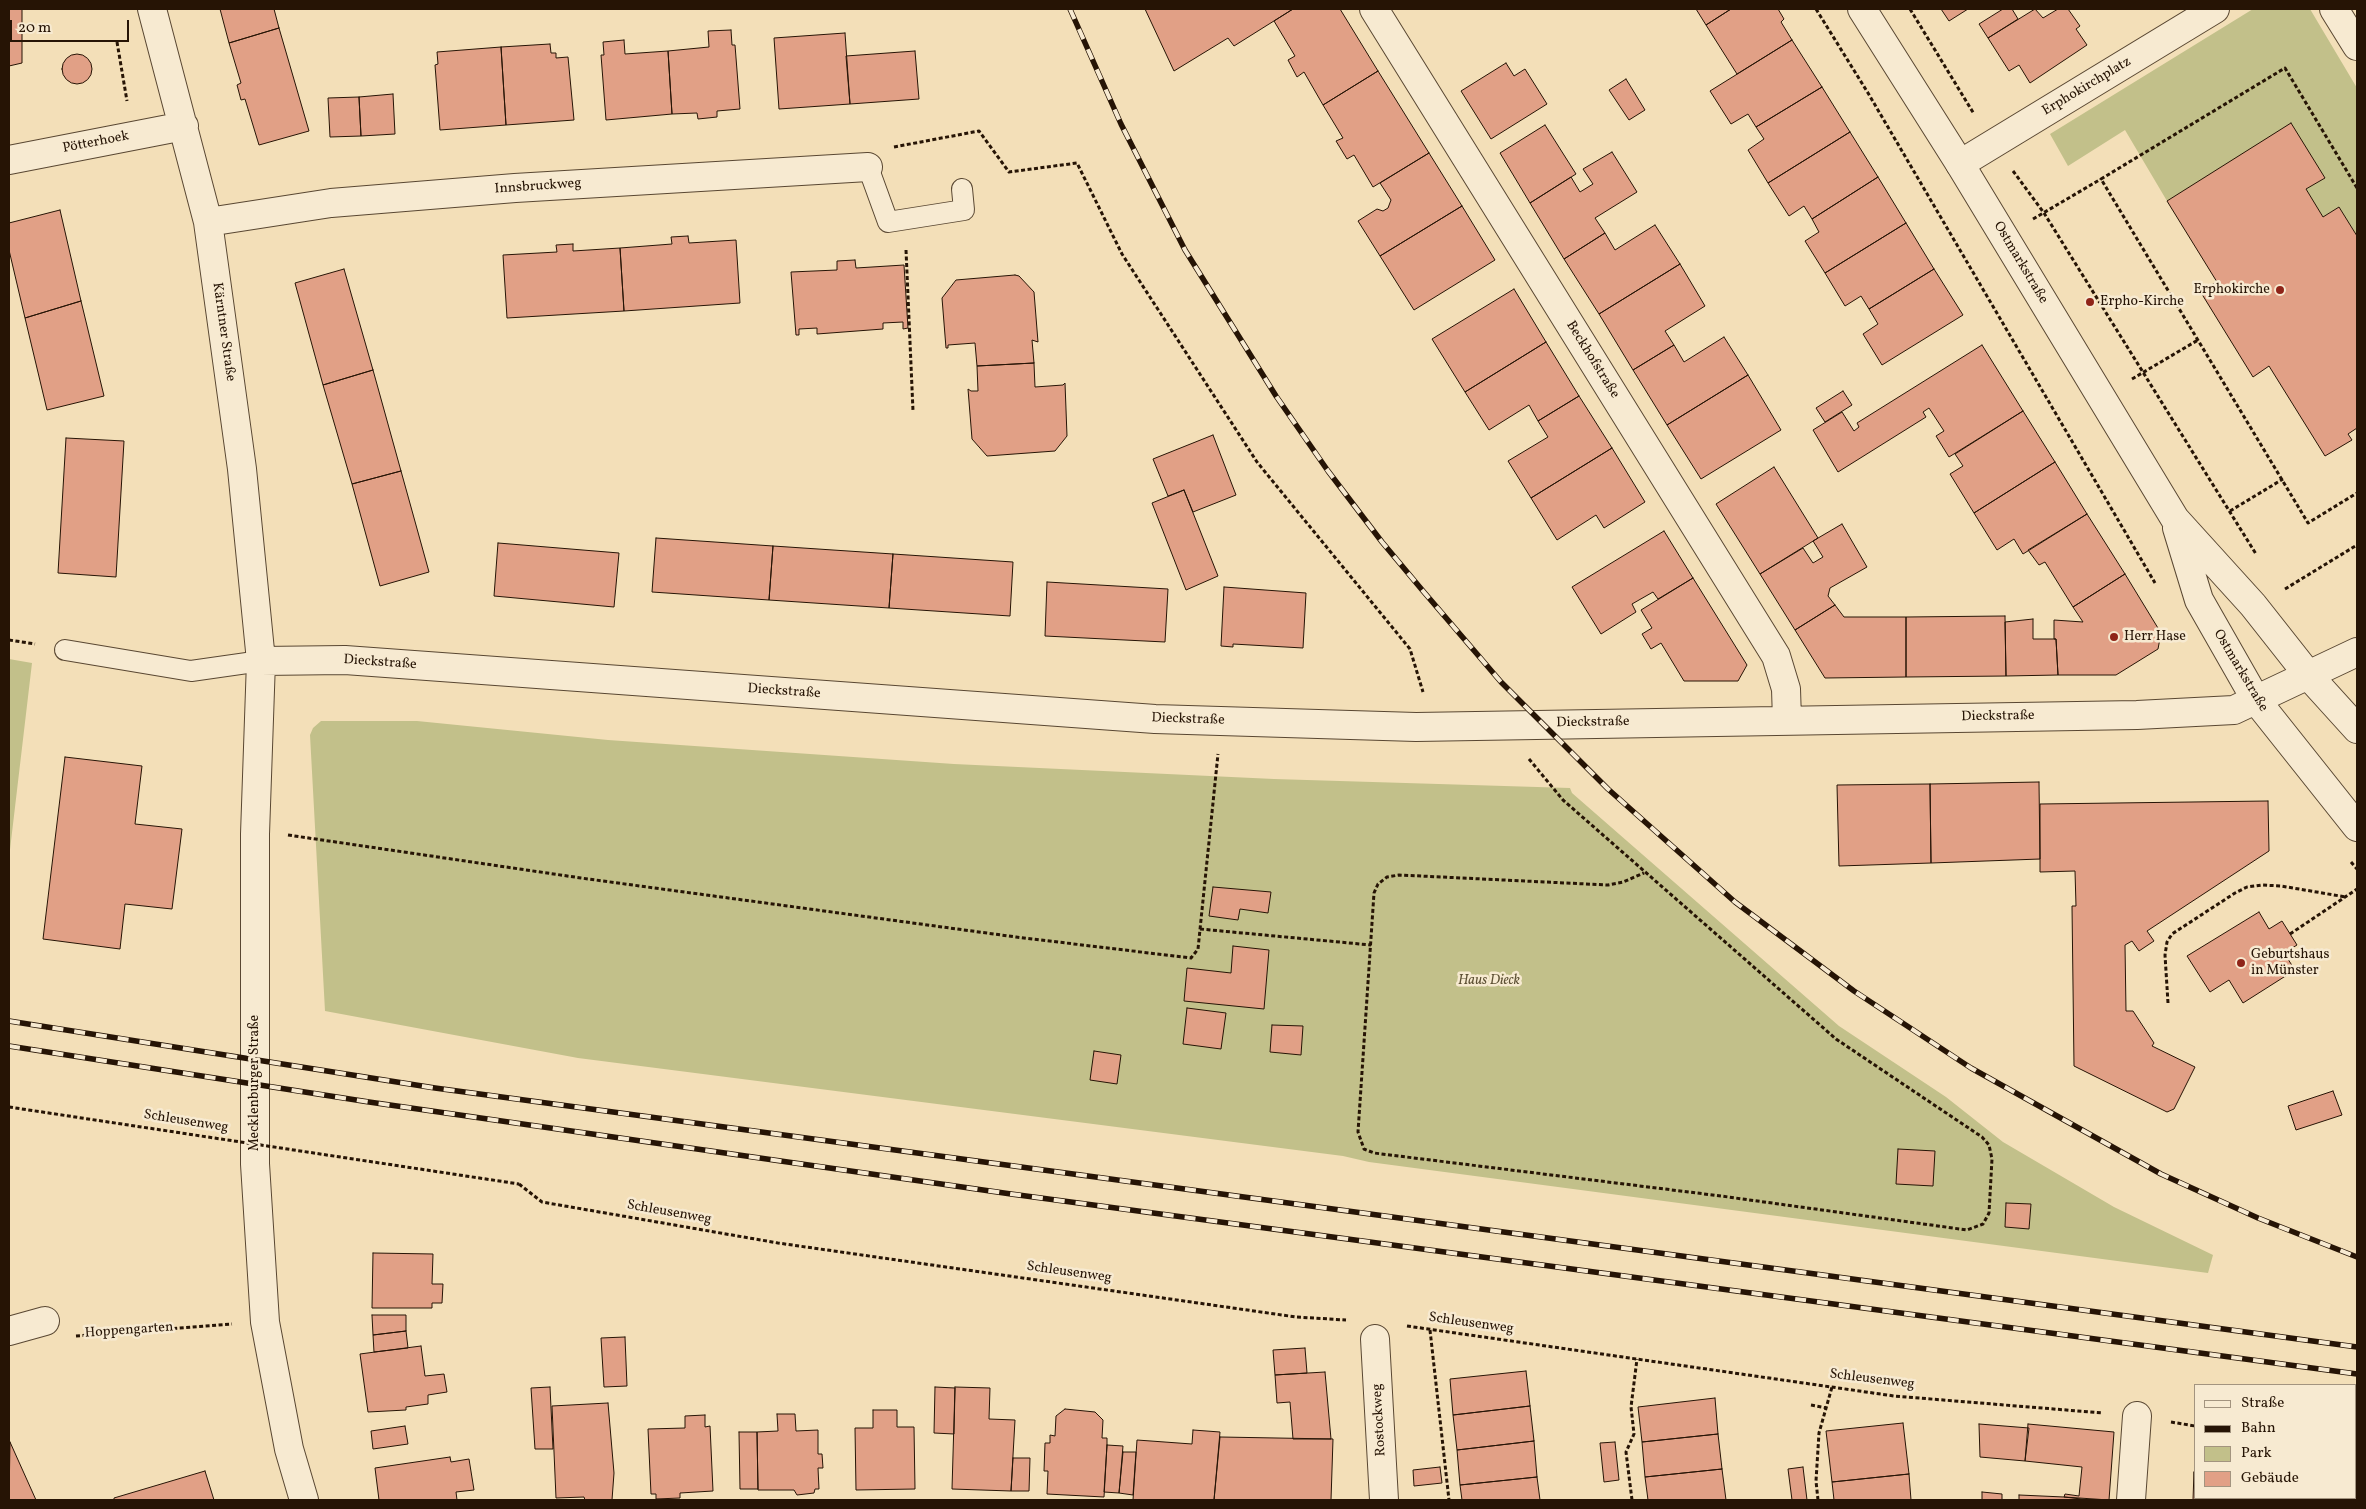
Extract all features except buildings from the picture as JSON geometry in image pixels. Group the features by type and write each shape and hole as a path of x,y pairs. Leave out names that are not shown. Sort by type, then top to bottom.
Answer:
{"street":[{"name":"Kärntner Straße","path":"152,9 208,222 242,469 261,661"},
{"name":"Beckhofstraße","path":"1374,9 1776,656 1786,690 1787,720"},
{"name":"Ostmarkstraße","path":"1862,9 1960,164 2175,519 2253,605 2309,676 2357,729"},
{"name":"Erphokirchplatz","path":"1960,164 2215,9"},
{"path":"2334,9 2357,46"},
{"name":"Pötterhoek","path":"9,160 184,126"},
{"name":"Innsbruckweg","path":"208,222 341,202 515,188 868,167"},
{"name":"Ostmarkstraße","path":"2175,519 2199,600 2256,700 2357,828"},
{"name":"Dieckstraße","path":"261,661 345,660 1145,718 1416,727 2137,715 2234,710 2357,652"},
{"name":"Mecklenburger Straße","path":"261,661 255,834 254,1164 265,1322 289,1449 304,1500"},
{"path":"9,1331 44,1321"},
{"name":"Rostockweg","path":"1375,1339 1384,1500"},
{"path":"2131,1500 2137,1416"}],"lane":[{"path":"868,167 888,222 964,210 962,189"},
{"name":"Dieckstraße","path":"65,650 191,671 261,661"}],"path":[{"path":"1816,9 1873,102 2160,591"},
{"path":"1910,9 1993,144 2044,213 2260,560"},
{"path":"117,42 134,136"},
{"path":"2004,237 2285,68 2357,188"},
{"path":"868,167 881,149 979,131 1009,172 1077,163 1122,254 1258,462 1410,649 1425,700 1416,727"},
{"path":"2102,179 2308,523 2357,493"},
{"path":"904,220 913,412"},
{"path":"2101,397 2198,340"},
{"path":"2230,511 2283,479"},
{"path":"2280,592 2357,545"},
{"path":"255,834 304,836 553,874 1191,958 1198,950 1213,822 1220,721"},
{"path":"1509,724 1513,737 1563,800 1644,873 1836,1039 1924,1096 1987,1141 1992,1151 1992,1159 1989,1213 1983,1224 1967,1230 1368,1152 1361,1143 1358,1132 1376,888 1382,880 1393,876 1608,885 1623,882 1644,873"},
{"path":"2168,1003 2165,955 2167,942 2172,934 2235,893 2247,887 2262,885 2281,886 2346,897"},
{"path":"2290,934 2357,889"},
{"path":"1200,929 1371,945"},
{"name":"Schleusenweg","path":"9,1107 519,1184 542,1202 778,1243 1296,1317 1351,1321"},
{"name":"Hoppengarten","path":"44,1321 47,1338 265,1322"},
{"name":"Schleusenweg","path":"1404,1326 1894,1396 2137,1416"},
{"path":"1430,1330 1449,1500"},
{"path":"1632,1500 1626,1452 1634,1434 1631,1408 1637,1359"},
{"path":"1818,1500 1816,1481 1819,1432 1832,1387"},
{"path":"1811,1405 1826,1408"}],"green space":[{"path":"2253,9 2310,9 2357,88 2357,236 2339,207 2323,217 2306,189 2325,178 2291,124 2167,201 2125,130 2068,166 2050,134"},
{"path":"9,659 32,663 9,858"},
{"name":"Haus Dieck","path":"321,721 417,721 608,740 954,764 1274,779 1570,788 1572,793 1839,1026 1946,1097 2003,1142 2114,1207 2213,1255 2208,1273 1369,1162 1343,1156 578,1058 325,1011 310,735 313,728"}],"railway":[{"path":"1070,9 1121,124 1185,250 1276,396 1328,471 1382,542 1423,591 1501,682 1608,789 1735,902 1854,991 1971,1068 2161,1174 2258,1218 2357,1257"},
{"path":"9,1021 435,1088 2357,1347"},
{"path":"9,1046 369,1102 1011,1194 2357,1374"}],"place":[{"name":"Erphokirche","path":"2280,290"},
{"name":"Erpho-Kirche","path":"2090,302"},
{"name":"Herr Hase","path":"2114,637"},
{"name":"Geburtshaus in Münster","path":"2241,963"}]}
